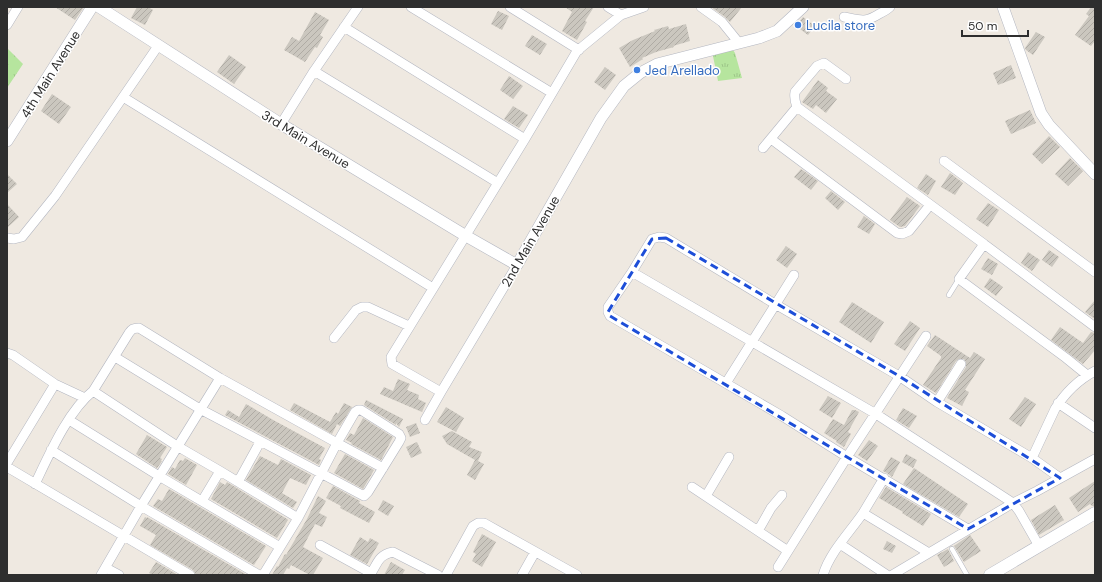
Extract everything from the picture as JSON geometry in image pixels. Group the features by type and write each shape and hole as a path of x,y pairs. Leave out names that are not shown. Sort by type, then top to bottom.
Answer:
{"main road":[{"path":"990,575 1095,513"}],"street":[{"path":"7,25 18,7"},
{"name":"4th Main Avenue","path":"7,141 92,7"},
{"name":"3rd Main Avenue","path":"99,7 281,124 466,236 517,265"},
{"path":"281,124 314,71 358,7"},
{"path":"411,7 552,93"},
{"path":"510,7 579,50"},
{"path":"608,7 621,15"},
{"path":"441,392 392,364 391,357 525,139 577,51 621,15 644,7"},
{"path":"700,7 722,22 739,43"},
{"name":"2nd Main Avenue","path":"425,420 517,265 601,118 624,86 640,73 657,64 739,43 777,31 803,7"},
{"path":"844,17 864,20 871,19 888,10 890,7"},
{"path":"1003,7 1041,113 1049,125 1095,174"},
{"path":"344,27 525,139"},
{"path":"7,238 14,239 22,237 55,196 158,46"},
{"path":"846,79 824,63 820,64 795,92 795,102 797,107 1095,327"},
{"path":"314,71 498,183"},
{"path":"123,97 433,288"},
{"path":"763,148 797,107"},
{"path":"771,139 897,233 902,234 909,231 930,205"},
{"path":"944,161 1095,272"},
{"path":"968,529 847,457 782,416 610,316 608,307 652,239 659,236 666,238 775,304 900,376 936,402 1032,458 1060,478"},
{"path":"984,244 959,279 1066,358 1091,373 1067,392 1058,403 1032,458"},
{"path":"632,272 876,414 1013,503 1039,546"},
{"path":"726,383 794,275"},
{"path":"334,338 356,310 362,307 368,307 409,326"},
{"path":"35,484 51,450 69,420 85,398 93,391 132,329 139,328 220,378 383,468"},
{"path":"778,567 847,457 926,336"},
{"path":"7,353 55,384 85,398"},
{"path":"115,357 200,409 260,442 321,474 364,496 401,438 399,434 361,410 355,412 337,443 321,474 298,518 263,575"},
{"path":"936,402 961,364"},
{"path":"119,575 104,571 158,476 220,378"},
{"path":"7,463 55,384"},
{"path":"93,391 177,446 298,518"},
{"path":"1058,403 1095,428"},
{"path":"69,420 158,476 280,547"},
{"path":"238,482 260,442"},
{"path":"51,450 141,506 259,575"},
{"path":"706,496 729,457"},
{"path":"892,575 1013,503 1095,459"},
{"path":"7,467 190,575"},
{"path":"202,501 220,471"},
{"path":"823,575 825,568 840,544 863,513 884,478"},
{"path":"692,487 788,551"},
{"path":"758,531 771,508 782,495"},
{"path":"863,513 929,553"},
{"path":"446,575 473,526 478,523 484,523 577,575"},
{"path":"840,544 886,575"},
{"path":"320,545 371,574 381,556 393,552 438,575"},
{"path":"522,575 535,552"}],"lane":[{"path":"949,295 959,279"},
{"path":"952,549 967,575"}],"highlighted area":[{"path":"666,238 899,376 1060,478 968,529 610,316 608,312 652,239"}],"green space":[{"path":"730,46 735,53 742,78 718,81 712,51"},
{"path":"7,48 23,64 7,88"}],"building":[{"path":"55,7 84,7 75,20"},
{"path":"137,7 148,7 153,10 145,25 131,18"},
{"path":"565,7 594,7 585,21 587,22 577,40 562,31 572,12"},
{"path":"711,7 742,7 730,22"},
{"path":"1091,7 1095,7 1095,41 1091,46 1075,35 1089,16 1086,14"},
{"path":"498,11 509,16 502,30 491,24"},
{"path":"315,12 329,20 320,35 323,37 317,48 315,47 305,62 284,50 292,37 299,41"},
{"path":"803,17 815,26 808,35 796,26"},
{"path":"686,24 690,41 642,58 643,59 630,67 619,48 633,40 655,31 654,30 668,26 669,29"},
{"path":"1036,32 1045,37 1033,55 1025,48"},
{"path":"532,35 547,44 540,55 525,46"},
{"path":"229,55 246,67 234,84 217,72"},
{"path":"1011,65 1016,78 998,85 993,73"},
{"path":"605,67 616,75 605,90 594,82"},
{"path":"509,76 523,86 513,99 500,90"},
{"path":"818,80 828,88 826,91 837,99 826,113 816,105 813,109 802,102"},
{"path":"52,94 71,107 59,124 41,111"},
{"path":"513,106 528,115 519,128 504,119"},
{"path":"1030,110 1036,123 1011,134 1005,121"},
{"path":"1049,136 1060,147 1042,164 1032,154"},
{"path":"1070,158 1083,171 1068,186 1055,174"},
{"path":"801,169 818,181 811,190 794,177"},
{"path":"950,173 963,183 955,195 941,187"},
{"path":"7,174 17,184 7,193"},
{"path":"926,174 936,181 928,195 917,188"},
{"path":"831,191 845,202 838,210 825,198"},
{"path":"907,197 920,206 905,226 900,227 890,220"},
{"path":"988,203 999,210 988,227 976,219"},
{"path":"7,204 19,217 7,228"},
{"path":"864,216 875,224 869,234 857,227"},
{"path":"786,246 797,254 787,268 776,260"},
{"path":"1049,250 1059,257 1052,267 1042,260"},
{"path":"1028,252 1040,260 1032,271 1021,263"},
{"path":"988,258 998,264 992,275 981,269"},
{"path":"990,278 1003,287 996,296 984,287"},
{"path":"1095,300 1095,319 1085,312"},
{"path":"852,302 884,322 871,343 839,322"},
{"path":"910,321 920,328 905,351 894,344"},
{"path":"1060,327 1083,343 1091,332 1095,333 1095,350 1083,364 1051,340"},
{"path":"935,335 970,358 974,352 985,359 965,390 969,392 962,406 947,398 966,367 966,362 964,359 959,359 956,361 936,393 923,385 941,358 941,356 927,346"},
{"path":"398,379 410,384 407,390 419,395 418,399 426,403 422,412 380,394 384,387 393,391"},
{"path":"828,396 841,403 832,418 819,410"},
{"path":"1025,397 1036,404 1021,427 1009,419"},
{"path":"366,400 403,419 399,427 396,423 396,425 364,405"},
{"path":"294,403 330,422 336,412 338,414 344,403 352,407 340,426 337,424 332,434 290,410"},
{"path":"246,404 325,448 319,459 321,460 319,465 225,415 228,410 239,417"},
{"path":"446,407 464,418 456,432 437,422"},
{"path":"903,408 917,416 909,428 896,420"},
{"path":"852,410 859,412 848,432 851,434 844,447 824,433 833,419 844,425"},
{"path":"363,418 393,437 381,460 346,440 350,433 354,435"},
{"path":"416,423 420,433 410,437 406,427"},
{"path":"452,431 472,442 469,447 482,452 478,461 484,464 475,480 467,475 475,460 447,444 442,436"},
{"path":"147,435 167,447 160,458 162,461 157,468 136,454"},
{"path":"869,440 878,446 867,461 858,455"},
{"path":"417,442 422,453 411,458 406,447"},
{"path":"345,454 374,470 363,489 334,473"},
{"path":"906,454 917,460 913,468 902,462"},
{"path":"260,456 278,465 281,459 311,475 306,485 290,478 282,493 297,502 293,508 246,480"},
{"path":"891,457 900,462 892,477 883,471"},
{"path":"185,458 197,465 186,485 168,474 172,467 175,469 180,460 183,461"},
{"path":"914,468 968,504 959,517 903,484"},
{"path":"1095,481 1095,506 1090,504 1078,512 1069,498"},
{"path":"220,482 225,485 227,482 287,519 288,520 277,538 211,499"},
{"path":"333,486 360,501 359,503 375,512 369,523 340,508 341,506 326,498"},
{"path":"886,487 931,514 923,526 879,498"},
{"path":"169,489 266,546 254,565 153,506 158,499 162,501"},
{"path":"318,496 326,501 319,513 327,517 322,527 315,524 303,547 323,558 313,575 310,575 291,565 289,569 287,568 283,575 272,575 285,554 286,555 307,519"},
{"path":"383,500 394,506 388,516 378,510"},
{"path":"1055,505 1064,520 1039,535 1031,520"},
{"path":"145,517 247,575 196,575 193,570 150,545 156,535 140,526"},
{"path":"482,534 496,542 482,567 472,561 476,554 473,552"},
{"path":"970,535 981,551 964,562 954,546"},
{"path":"360,537 368,542 370,538 379,543 367,564 350,555"},
{"path":"887,541 896,546 892,553 883,549"},
{"path":"948,549 954,561 944,567 937,555"},
{"path":"156,562 178,575 153,575 149,573"},
{"path":"391,562 405,570 402,575 384,575"}],"place":[{"name":"Lucila store","path":"798,25"},
{"name":"Jed Arellado","path":"637,70"}]}
